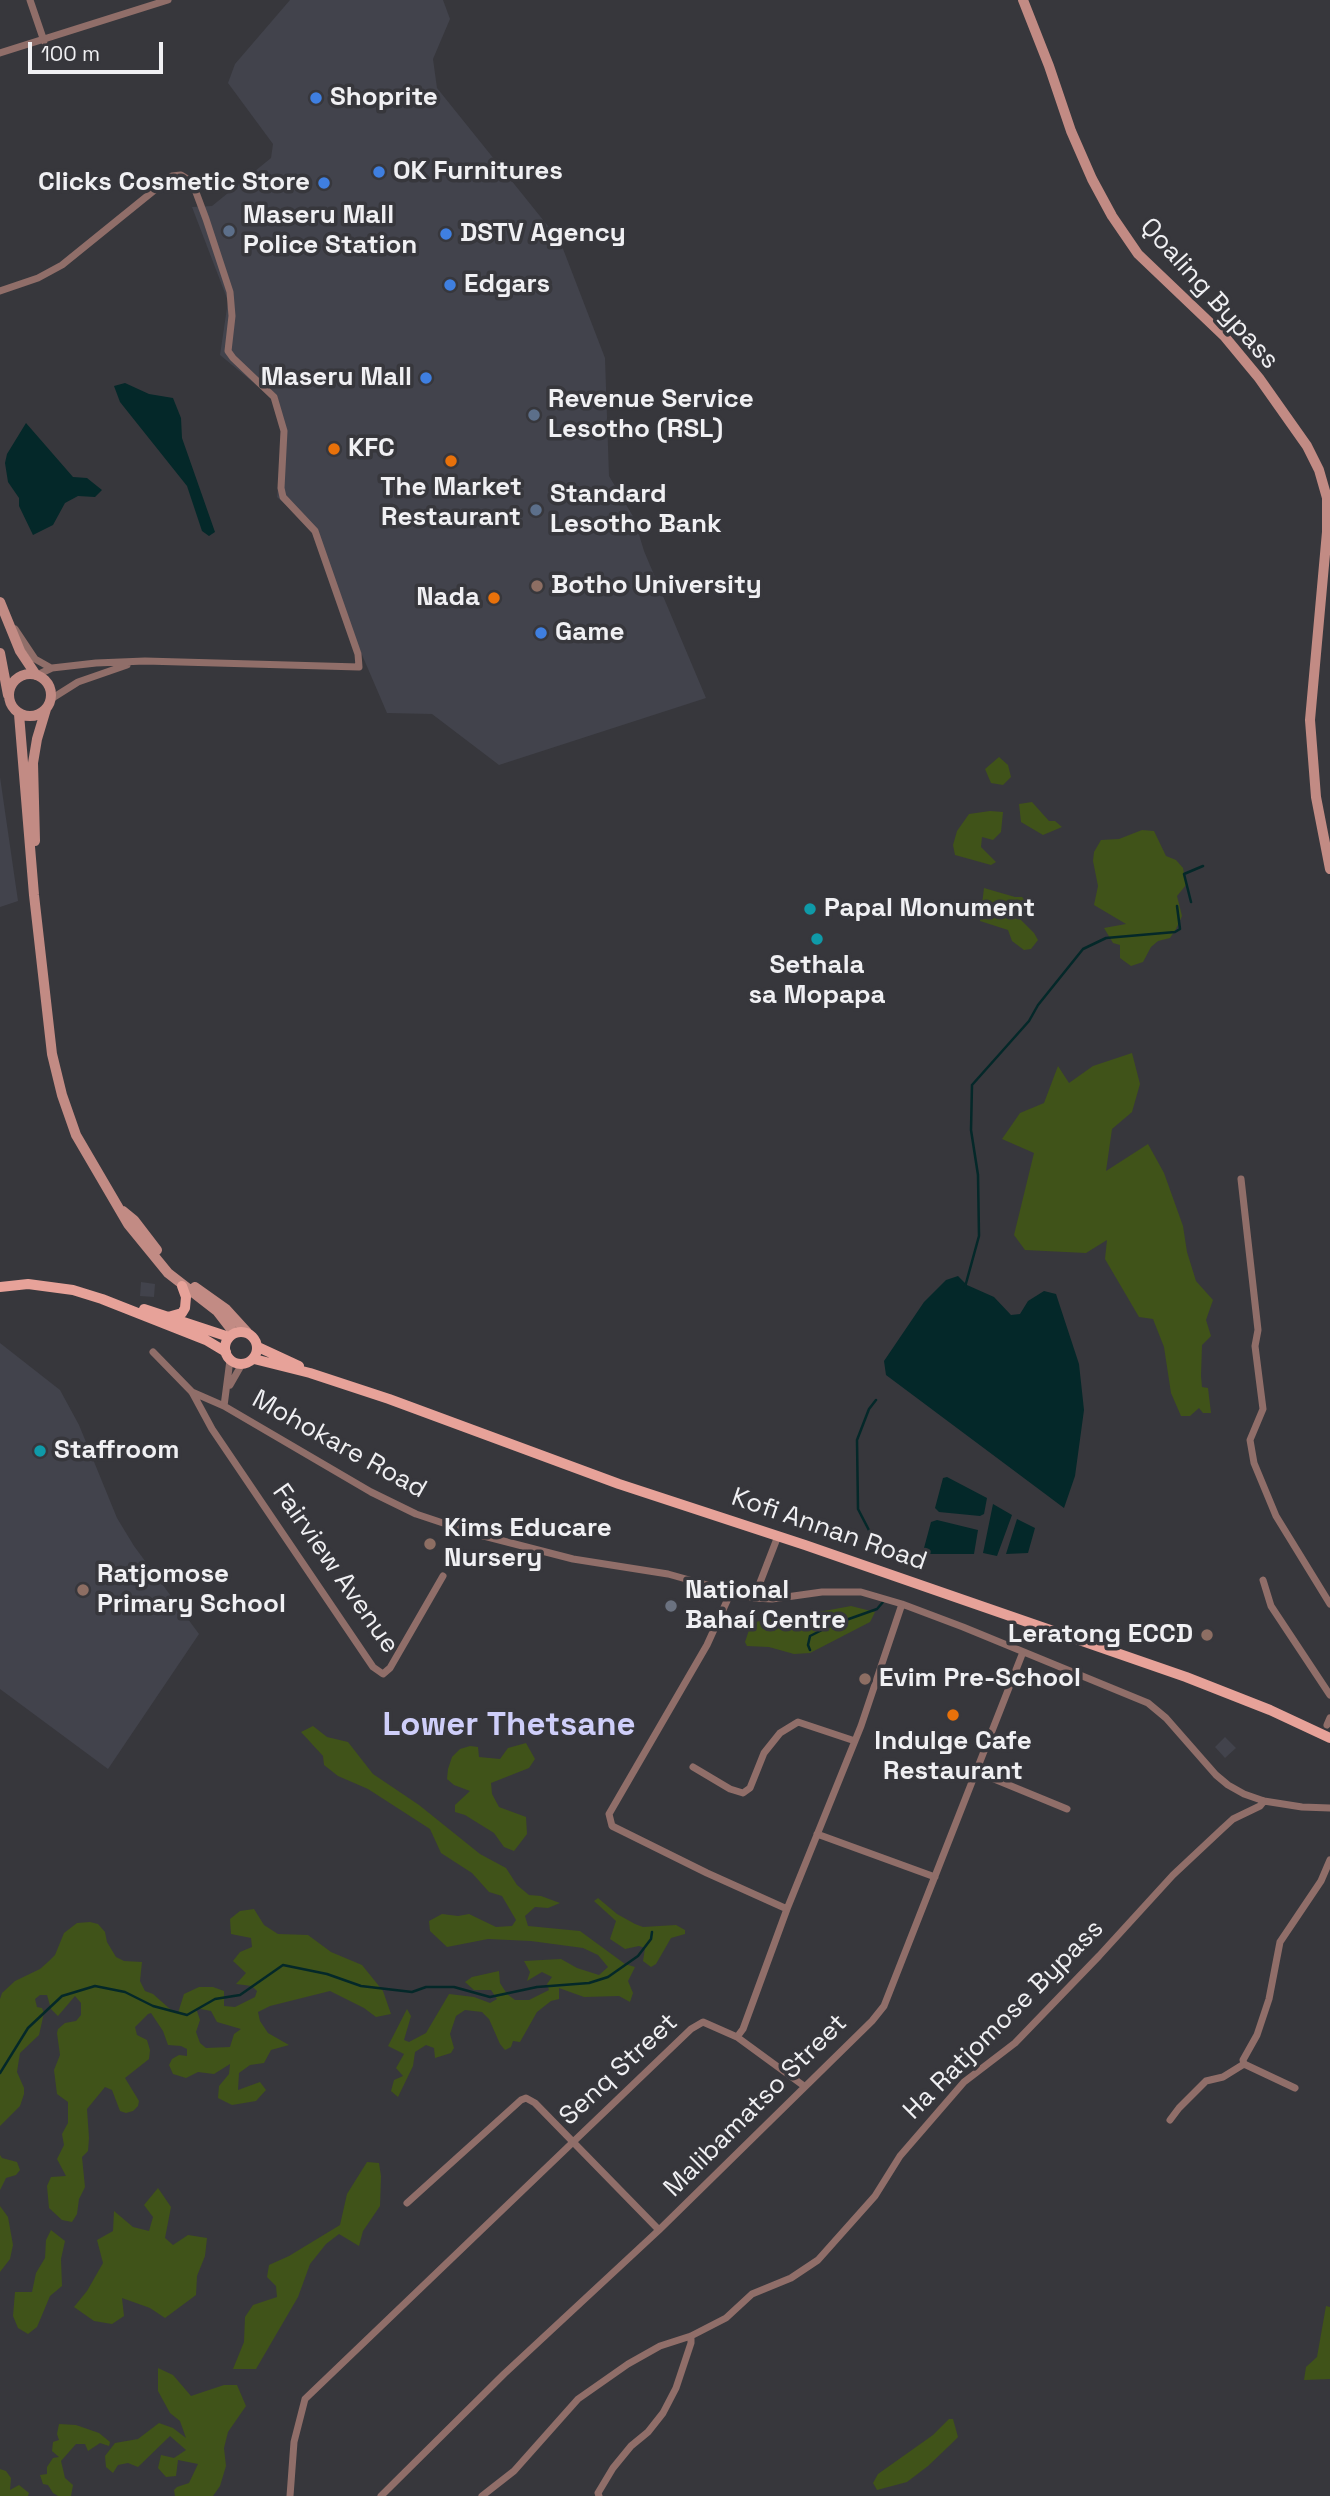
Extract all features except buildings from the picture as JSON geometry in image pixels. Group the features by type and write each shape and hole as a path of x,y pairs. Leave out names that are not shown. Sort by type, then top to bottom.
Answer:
{"main road":[{"name":"Qoaling Bypass","path":"1023,0 1071,131 1112,216 1138,254 1225,337 1259,378 1307,446 1319,470 1327,498 1327,532 1310,720 1316,797 1330,869"},
{"path":"0,602 23,657 48,685 51,699 37,739 33,763 35,854 32,880"},
{"path":"0,653 11,706 19,714 31,717 46,709"},
{"path":"9,699 11,686 16,679 23,675 37,675"},
{"path":"19,714 32,880 52,1054 62,1095 76,1135 128,1224 168,1273 217,1311 232,1335 228,1356"},
{"path":"0,1287 28,1284 73,1290 206,1340 242,1364 254,1359 258,1347 254,1338 226,1309 197,1290 174,1269 134,1220 120,1208"},
{"path":"168,1317 181,1313 185,1308 186,1297 182,1286"},
{"path":"123,1307 148,1310 211,1333 232,1335 247,1332"},
{"name":"Kofi Annan Road","path":"258,1347 293,1362 310,1373"},
{"name":"Kofi Annan Road","path":"254,1359 310,1373 389,1399 619,1484 778,1536 1199,1682 1270,1710 1330,1738"}],"street":[{"path":"30,0 44,41"},
{"path":"0,53 44,41 143,3 168,0"},
{"path":"0,291 37,278 62,265 172,176 181,175 194,187 230,292 232,303 228,351 274,397 285,431 281,488 283,497 315,531 355,642 359,667 145,661 52,668 37,675"},
{"path":"9,625 14,628 35,659 52,668"},
{"path":"51,699 78,682 122,666 145,661"},
{"path":"1241,1179 1258,1330 1255,1346 1262,1409 1250,1440 1254,1463 1276,1516 1330,1604"},
{"path":"153,1352 192,1392"},
{"path":"224,1406 228,1389 228,1356"},
{"path":"228,1389 242,1364"},
{"name":"Mohokare Road","path":"192,1392 224,1406 371,1492 416,1514 476,1534 573,1559 668,1574 754,1598 772,1599 822,1592 860,1592 902,1604 1148,1703 1166,1718 1204,1763 1228,1785 1264,1801 1330,1808"},
{"name":"Fairview Avenue","path":"192,1392 212,1429 373,1667 383,1674 390,1668 443,1576"},
{"path":"754,1598 778,1536"},
{"path":"1263,1580 1271,1606 1330,1695"},
{"path":"730,1592 707,1645 609,1814 612,1826 787,1909"},
{"path":"804,2086 737,2037 743,2029 787,1909 855,1741 902,1604"},
{"name":"Malibamatso Street","path":"381,2496 504,2374 659,2230 872,2021 884,2006 1023,1652"},
{"path":"693,1767 730,1789 743,1793 750,1788 764,1753 780,1733 798,1722 855,1741"},
{"path":"977,1772 1067,1809"},
{"name":"Ha Ratjomose Bypass","path":"482,2496 514,2471 578,2399 628,2364 660,2346 691,2336 726,2318 752,2294 791,2278 818,2260 875,2196 900,2156 964,2082 1015,2043 1100,1956 1173,1875 1227,1824 1239,1815 1260,1806 1264,1801"},
{"path":"817,1834 935,1877"},
{"path":"1244,2064 1243,2060 1257,2035 1269,1999 1280,1942 1321,1881 1330,1860"},
{"name":"Senq Street","path":"290,2496 294,2442 305,2399 691,2029 703,2022 737,2037"},
{"path":"1244,2064 1295,2088"},
{"path":"1170,2120 1178,2108 1206,2081 1223,2077 1244,2064"},
{"path":"407,2203 526,2098 535,2103 659,2230"},
{"path":"600,2496 598,2493 613,2468 663,2413 676,2388 691,2336"}],"shaded area":[{"name":"Maseru Mall","path":"290,0 443,0 450,19 433,59 437,88 560,241 605,358 609,476 634,518 644,551 706,698 499,765 432,714 387,713 329,578 313,530 277,497 283,431 272,398 220,355 228,301 192,207 212,206 271,158 273,144 228,83 235,64"},
{"path":"0,777 18,901 0,907"},
{"path":"141,1282 155,1284 154,1297 140,1296"},
{"name":"Ratjomose Primary School","path":"0,1343 60,1390 79,1425 117,1518 134,1546 199,1634 108,1769 0,1689"},
{"path":"1225,1737 1236,1748 1225,1758 1215,1747"}],"green space":[{"path":"999,757 1008,765 1011,777 1003,785 991,783 985,769"},
{"path":"1032,802 1049,821 1055,821 1062,827 1043,835 1021,822 1019,804"},
{"path":"1003,812 1001,832 993,840 982,837 981,847 996,862 991,865 955,855 953,845 957,831 969,814"},
{"path":"1142,830 1154,831 1166,856 1176,860 1183,868 1186,885 1177,896 1182,916 1170,938 1158,941 1151,947 1143,962 1131,966 1120,958 1120,945 1113,943 1104,928 1126,924 1094,905 1098,886 1093,861 1094,852 1101,840 1119,839"},
{"path":"984,888 1022,897 1029,905 1019,918 1038,940 1031,949 1024,950 1012,941 1008,930 980,921"},
{"path":"1132,1053 1140,1084 1132,1112 1112,1129 1106,1171 1148,1144 1164,1173 1183,1226 1196,1281 1213,1300 1206,1320 1211,1336 1202,1345 1201,1376 1202,1387 1208,1388 1211,1413 1203,1413 1199,1408 1190,1416 1181,1416 1171,1393 1164,1347 1153,1319 1139,1317 1105,1259 1107,1240 1086,1253 1025,1250 1014,1235 1034,1153 1002,1139 1020,1113 1044,1103 1058,1066 1069,1083 1093,1066"},
{"path":"851,1606 875,1612 870,1622 810,1653 794,1654 769,1647 747,1646 745,1642 751,1624 762,1620"},
{"path":"313,1726 327,1737 348,1742 373,1774 419,1805 480,1854 506,1868 517,1885 529,1895 560,1903 548,1908 535,1907 525,1916 528,1926 580,1931 625,1964 635,1967 628,1981 633,1993 630,2002 619,1996 584,1997 559,1988 559,1999 551,2001 537,2012 520,2042 513,2041 511,2047 505,2050 489,2019 482,2012 465,2010 456,2016 450,2034 454,2048 451,2053 435,2058 434,2048 426,2045 415,2052 413,2066 398,2097 391,2091 394,2080 403,2076 396,2068 404,2054 388,2046 407,2009 411,2016 404,2040 409,2042 426,2033 449,1994 474,1997 490,2003 497,1999 491,1990 474,1990 465,1982 472,1977 499,1971 500,1983 507,1994 515,2000 529,2000 549,1990 547,1984 552,1977 542,1972 527,1981 530,1972 524,1961 561,1959 599,1975 608,1967 598,1955 583,1948 531,1941 488,1939 447,1947 430,1931 429,1921 442,1914 469,1914 496,1927 512,1926 516,1920 502,1896 489,1892 472,1873 441,1853 430,1829 368,1789 338,1776 324,1765 323,1756 301,1732"},
{"path":"526,1743 535,1759 529,1768 491,1783 492,1794 499,1807 526,1817 527,1834 514,1851 504,1847 494,1833 455,1812 455,1805 470,1791 447,1779 448,1769 452,1757 460,1749 478,1747 479,1757 500,1759 508,1748"},
{"path":"598,1898 617,1914 635,1924 643,1927 676,1925 685,1930 685,1934 671,1938 656,1964 651,1967 643,1961 645,1948 639,1946 625,1949 610,1939 616,1921 594,1901"},
{"path":"254,1909 264,1925 278,1934 308,1935 331,1952 362,1965 383,1991 391,2014 376,2017 330,1991 270,2006 258,2012 268,2033 289,2045 271,2050 264,2063 250,2065 239,2073 238,2090 260,2082 266,2090 256,2101 232,2105 218,2098 219,2086 229,2074 230,2064 214,2074 198,2072 186,2078 173,2074 169,2065 172,2059 179,2055 187,2056 187,2049 168,2045 163,2031 151,2013 148,2014 135,2027 137,2035 147,2040 149,2059 125,2078 139,2101 138,2106 126,2113 120,2111 112,2090 105,2087 87,2109 88,2151 82,2157 85,2187 72,2222 62,2220 49,2208 47,2186 51,2177 66,2176 57,2159 64,2145 62,2134 68,2123 68,2102 57,2094 54,2070 60,2055 57,2033 65,2023 76,2021 81,2015 81,2003 75,1996 58,2016 51,2009 47,1995 40,1995 35,1999 37,2007 42,2008 44,2013 39,2035 20,2053 17,2072 24,2094 20,2106 0,2126 2,1993 15,1981 40,1969 49,1961 55,1955 64,1933 77,1923 90,1922 98,1924 105,1932 107,1942 116,1957 124,1961 142,1962 140,1981 145,1991 153,1994 170,2009 178,2013 184,1994 199,1987 213,1987 224,1991 224,2006 235,2007 255,1997 257,1991 252,1986 236,1984 246,1973 233,1961 240,1952 252,1947 251,1938 231,1934 230,1919 240,1911","holes":["196,2008 211,2011 217,2022 241,2029 234,2034 230,2047 206,2048 200,2043 196,2032 200,2020"]},
{"path":"0,2155 17,2162 20,2170 16,2175 6,2178 0,2190"},
{"path":"367,2162 379,2163 380,2206 363,2231 359,2246 339,2234 326,2244 310,2264 298,2297 256,2369 233,2369 244,2342 245,2317 253,2305 277,2297 276,2286 267,2277 269,2265 340,2225 347,2194"},
{"path":"158,2188 171,2207 165,2238 173,2245 188,2235 207,2238 205,2256 197,2276 196,2295 165,2318 150,2308 122,2298 124,2316 112,2324 94,2321 74,2307 103,2263 97,2240 113,2231 114,2211 133,2227 149,2231 153,2217 144,2205"},
{"path":"0,2206 8,2217 13,2245 10,2259 0,2272"},
{"path":"51,2230 65,2241 61,2259 62,2286 50,2296 37,2327 28,2334 18,2328 13,2316 15,2292 32,2292 36,2273 45,2258 46,2240"},
{"path":"1326,2306 1330,2307 1330,2379 1304,2380 1306,2367 1317,2357"},
{"path":"158,2368 173,2375 191,2396 224,2385 237,2385 246,2406 228,2432 224,2448 226,2466 220,2486 213,2496 175,2496 174,2490 189,2483 198,2464 178,2460 176,2476 166,2477 158,2468 161,2455 174,2458 186,2450 170,2436 138,2467 128,2463 118,2465 113,2473 106,2467 105,2456 115,2443 138,2439 159,2423 173,2428 186,2438 180,2421 170,2413 158,2391"},
{"path":"949,2419 953,2419 958,2437 949,2446 907,2482 877,2490 873,2483 878,2474 933,2435"},
{"path":"59,2424 76,2425 99,2433 110,2442 109,2446 100,2443 88,2451 85,2444 76,2444 61,2461 65,2478 73,2485 71,2496 58,2496 53,2493 48,2485 43,2484 40,2475 47,2474 47,2467 53,2458 59,2457 52,2451 53,2442 59,2440"},
{"path":"0,2469 6,2471 11,2478 10,2490 19,2485 29,2493 28,2496 0,2496"}],"water":[{"path":"125,383 149,394 173,398 181,418 182,438 215,532 209,536 202,531 187,486 120,402 114,386"},
{"path":"26,423 73,477 87,478 102,490 95,497 78,496 65,503 53,525 33,535 19,506 19,498 8,482 5,463 7,454"},
{"path":"958,1276 967,1285 994,1297 1011,1315 1020,1314 1028,1301 1044,1291 1056,1294 1079,1364 1084,1410 1075,1476 1064,1508 886,1375 884,1361 924,1302 946,1280"},
{"path":"947,1477 987,1498 984,1514 980,1516 939,1512 935,1508 943,1478"},
{"path":"993,1504 1012,1515 997,1556 983,1553"},
{"path":"1017,1519 1035,1528 1028,1553 1006,1554"},
{"path":"937,1520 978,1530 974,1554 929,1554 924,1548 931,1522"}],"waterway":[{"path":"1191,902 1184,874 1203,866"},
{"path":"965,1287 979,1236 978,1175 971,1130 972,1085 1029,1021 1038,1005 1083,949 1106,938 1175,932 1180,929 1177,906"},
{"path":"876,1400 869,1409 857,1440 858,1509 873,1538 901,1558"},
{"path":"810,1650 810,1636 877,1609 883,1602"},
{"path":"0,2073 28,2028 62,1996 95,1986 125,1992 153,2006 187,2015 215,1999 240,1995 283,1965 327,1974 361,1986 412,1992 426,1987 454,1987 490,1997 537,1987 589,1983 608,1977 638,1956 651,1939 652,1932"}],"place":[{"name":"Shoprite","path":"316,98"},
{"name":"OK Furnitures","path":"379,172"},
{"name":"Clicks Cosmetic Store","path":"324,183"},
{"name":"Maseru Mall Police Station","path":"229,231"},
{"name":"DSTV Agency","path":"446,234"},
{"name":"Edgars","path":"450,285"},
{"name":"Maseru Mall","path":"426,378"},
{"name":"Revenue Service Lesotho (RSL)","path":"534,415"},
{"name":"KFC","path":"334,449"},
{"name":"The Market Restaurant","path":"451,461"},
{"name":"Standard Lesotho Bank","path":"536,510"},
{"name":"Botho University","path":"537,586"},
{"name":"Nada","path":"494,598"},
{"name":"Game","path":"541,633"},
{"name":"Papal Monument","path":"810,909"},
{"name":"Sethala sa Mopapa","path":"817,939"},
{"name":"Staffroom","path":"40,1451"},
{"name":"Kims Educare Nursery","path":"430,1544"},
{"name":"Ratjomose Primary School","path":"83,1590"},
{"name":"National Bahaí Centre","path":"671,1606"},
{"name":"Leratong ECCD","path":"1207,1635"},
{"name":"Evim Pre-School","path":"865,1679"},
{"name":"Indulge Cafe Restaurant","path":"953,1715"}],"district":[{"name":"Lower Thetsane","path":"509,1726"}]}
